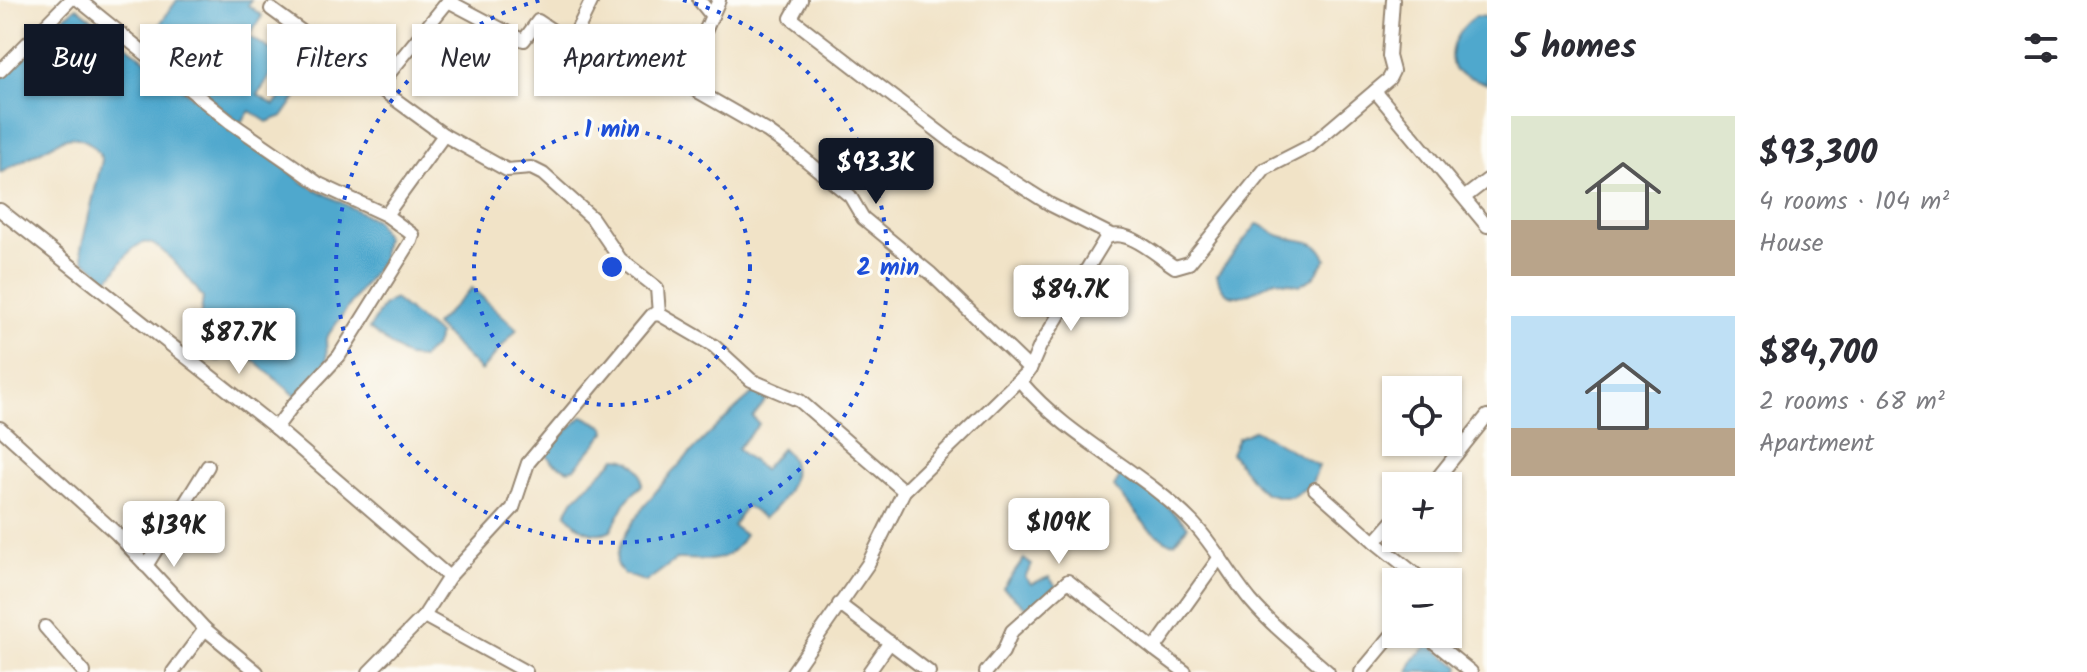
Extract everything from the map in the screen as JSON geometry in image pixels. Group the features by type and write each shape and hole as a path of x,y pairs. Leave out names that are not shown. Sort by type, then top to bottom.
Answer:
{"street":[{"path":"0,71 70,0"},
{"path":"79,0 230,122 306,175 386,215 413,235 339,356 276,428"},
{"path":"396,65 448,0 518,38 524,40 538,21 571,43 592,0"},
{"path":"699,0 712,16"},
{"path":"719,0 687,72 692,88 767,131 850,196 863,218 931,274 1030,369"},
{"path":"801,0 791,18 956,145 1051,205 1111,235 1131,239 1175,267 1183,268 1265,169 1310,146 1375,91 1393,71 1389,56 1393,0"},
{"path":"271,9 292,24"},
{"path":"1375,91 1487,226"},
{"path":"390,96 444,135 494,165 507,170 531,168 560,187 592,218 620,259 657,288 659,314"},
{"path":"386,215 444,135"},
{"path":"1465,197 1487,180"},
{"path":"0,210 276,428 449,577"},
{"path":"1111,235 1040,346 1021,382 1070,429 1165,498 1192,522 1254,605 1328,672"},
{"path":"659,314 714,346 751,380 800,401 904,491"},
{"path":"369,672 424,616 449,577 513,508 528,463 582,402 646,319 659,314"},
{"path":"793,672 868,564 904,491 1030,369"},
{"path":"1442,472 1487,416"},
{"path":"0,428 146,566 205,629 257,672"},
{"path":"146,566 208,466"},
{"path":"1315,489 1408,568"},
{"path":"1375,542 1382,534"},
{"path":"1154,649 1220,557"},
{"path":"986,672 1003,652 1005,640 1012,631 1068,581 1177,670"},
{"path":"839,604 929,672"},
{"path":"424,616 526,672"},
{"path":"45,627 84,672"},
{"path":"173,672 205,629"},
{"path":"869,672 890,642"},
{"path":"1361,672 1382,647"},
{"path":"1441,648 1471,672"}],"water":[{"path":"177,0 251,0 248,5 262,16 251,33 251,24 160,24"},
{"path":"77,7 96,22 96,24 56,24"},
{"path":"1476,16 1487,17 1487,84 1455,71 1452,63 1455,40"},
{"path":"251,37 267,47 267,81 258,95 274,105 282,96 297,96 283,116 267,122 250,111 240,123 207,96 251,96"},
{"path":"124,43 140,56 140,96 192,96 304,183 375,220 385,236 382,260 326,338 327,361 296,396 245,353 238,351 218,361 210,358 199,327 203,298 176,264 151,243 138,245 128,253 108,279 84,260 81,249 102,160 92,145 83,139 65,138 0,173 0,79 24,55 24,96 124,96"},
{"path":"1257,224 1281,236 1313,243 1318,247 1326,259 1313,278 1300,285 1275,280 1242,296 1227,293 1217,275"},
{"path":"472,288 517,329 481,371 435,325"},
{"path":"394,299 439,335 434,347 422,358 407,357 369,329 383,306"},
{"path":"757,391 767,399 753,417 759,424 737,449 763,470 782,448 790,456 793,475 779,503 764,518 746,506 733,526 745,535 738,546 723,557 677,559 646,582 624,574 617,566 619,548 649,500 720,423"},
{"path":"583,416 605,427 606,432 575,468 568,470 552,462 545,452"},
{"path":"1255,430 1319,466 1311,485 1291,497 1281,497 1265,493 1256,485 1231,453 1238,438"},
{"path":"616,458 627,460 635,466 641,474 642,485 627,500 611,530 592,533 575,523 566,513 574,499"},
{"path":"1123,472 1140,481 1188,526 1175,542 1170,543 1149,529 1114,487"},
{"path":"1024,559 1032,565 1025,577 1031,584 1049,577 1056,586 1029,610 1003,588"},
{"path":"1425,648 1434,648 1460,667 1459,672 1408,672 1414,659"}]}
